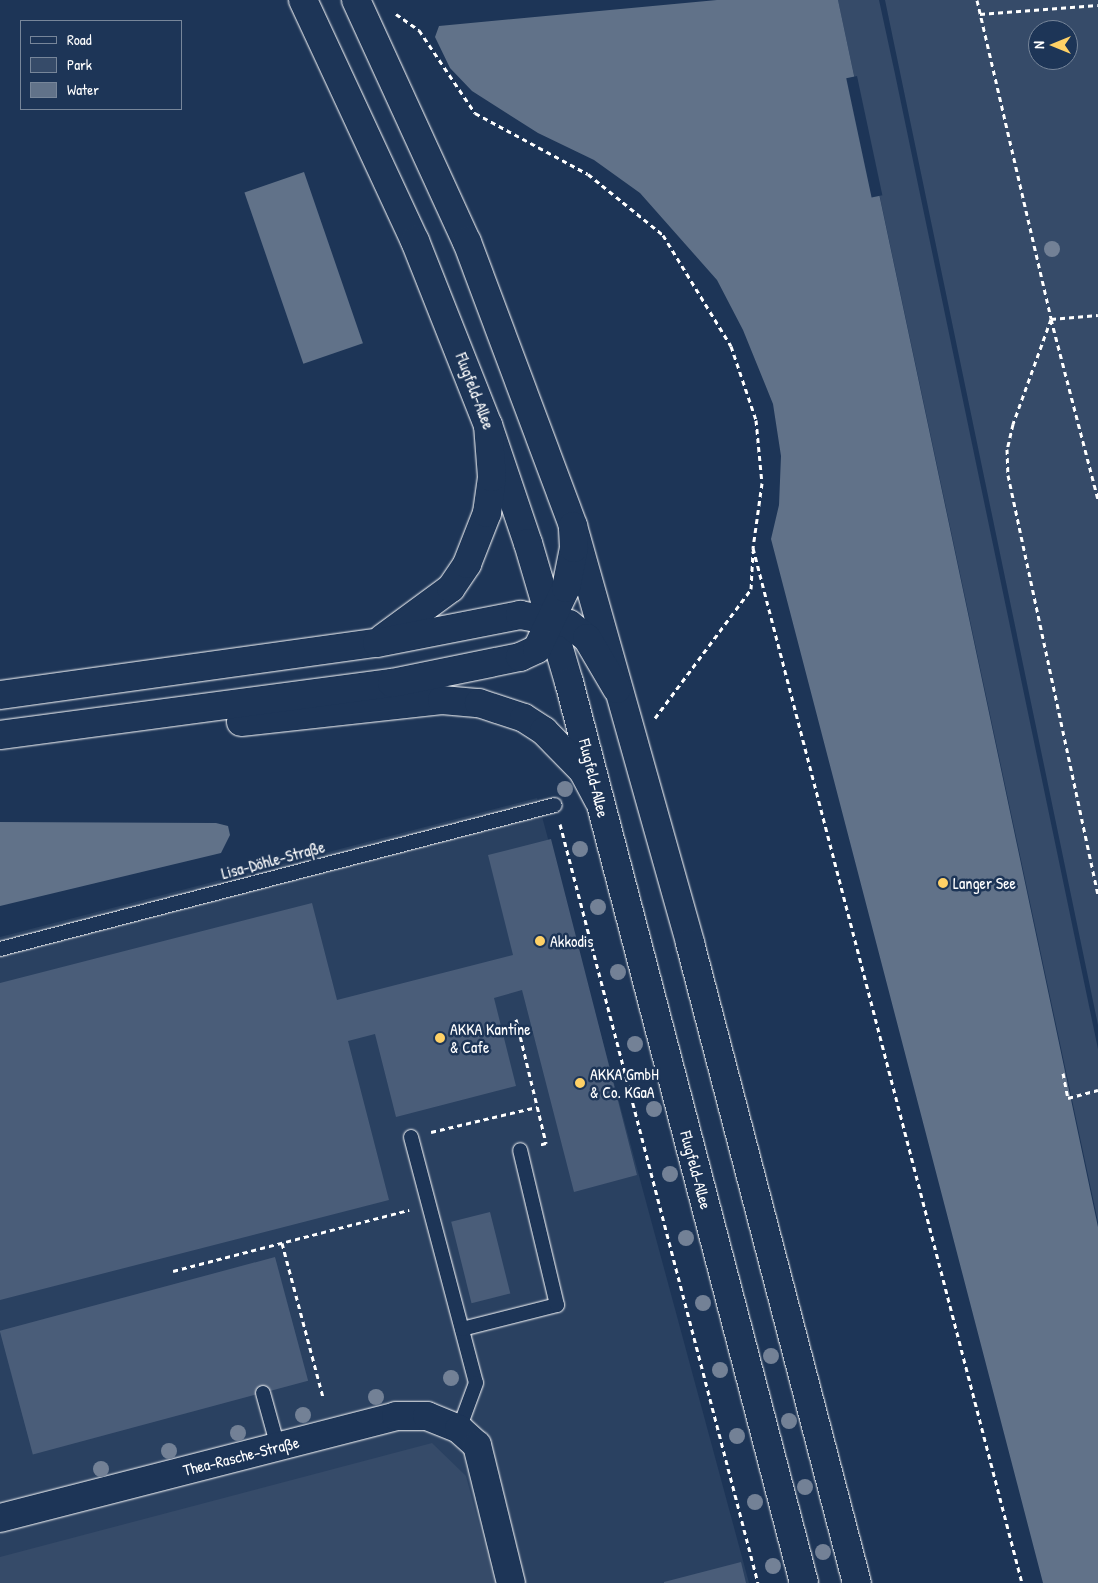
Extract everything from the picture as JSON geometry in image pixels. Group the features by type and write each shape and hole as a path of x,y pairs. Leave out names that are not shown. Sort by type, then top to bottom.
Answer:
{"main road":[{"name":"Flugfeld-Allee","path":"303,0 388,178 488,426 551,618 804,1583"},
{"path":"356,0 467,242 573,526 629,739 690,943 856,1583"},
{"path":"377,643 451,588 467,564 487,513 492,477 488,426"},
{"path":"4,734 392,683 489,665 537,649 572,569 573,526"},
{"path":"0,695 377,643 504,616 551,618 568,624 587,638 617,689"},
{"path":"4,734 246,721 442,700 479,703 524,718 544,731 583,771 599,802"},
{"name":"Thea-Rasche-Straße","path":"0,1518 396,1416 427,1416 468,1437"},
{"path":"468,1437 511,1583"}],"lane":[{"name":"Lisa-Döhle-Straße","path":"0,949 555,805"},
{"path":"411,1137 476,1383 468,1437"},
{"path":"462,1329 557,1304 520,1150"},
{"path":"263,1393 278,1447"}],"path":[{"path":"977,0 1051,319 1098,499"},
{"path":"980,14 1098,5"},
{"path":"396,14 418,30 475,113 588,174 663,235 731,346 756,420 762,483 753,548 751,590 659,715 629,739"},
{"path":"1051,319 1098,315"},
{"path":"1051,319 1013,424 1007,449 1008,475 1098,894"},
{"path":"753,548 1022,1583"},
{"path":"555,805 758,1583"},
{"path":"516,1019 546,1143 520,1150"},
{"path":"1063,1073 1068,1098 1098,1090"},
{"path":"411,1137 538,1107"},
{"path":"173,1271 428,1205"},
{"path":"282,1242 323,1397"}],"shaded area":[{"path":"537,798 749,1583 0,1583 0,937"}],"green space":[{"path":"838,0 879,0 895,74 1098,1049 1098,1222"},
{"path":"885,0 1098,0 1098,1025"},
{"path":"432,1443 466,1476 495,1583 0,1583 0,1557"}],"water":[{"name":"Langer See","path":"717,0 838,0 1098,1227 1098,1583 1043,1583 771,539 779,505 781,456 773,404 743,330 717,280 640,193 594,160 538,133 472,91 450,68 435,37 439,26"},
{"path":"304,172 363,343 303,364 244,193"},
{"path":"0,822 216,823 228,826 230,835 221,853 0,906"}],"pier":[{"path":"857,76 882,195 872,198 846,78"}],"building":[{"path":"551,839 637,1175 574,1192 522,990 494,998 516,1086 396,1117 375,1034 348,1041 389,1200 0,1300 0,983 312,903 337,1000 513,955 488,855"},
{"path":"490,1212 510,1294 472,1303 451,1222"},
{"path":"275,1257 308,1381 33,1454 0,1331"},
{"path":"741,1562 746,1583 664,1583 664,1582"}],"place":[{"name":"Langer See","path":"943,883"},
{"name":"Akkodis","path":"540,941"},
{"name":"AKKA Kantine & Cafe","path":"440,1038"},
{"name":"AKKA GmbH & Co. KGaA","path":"580,1083"}]}
